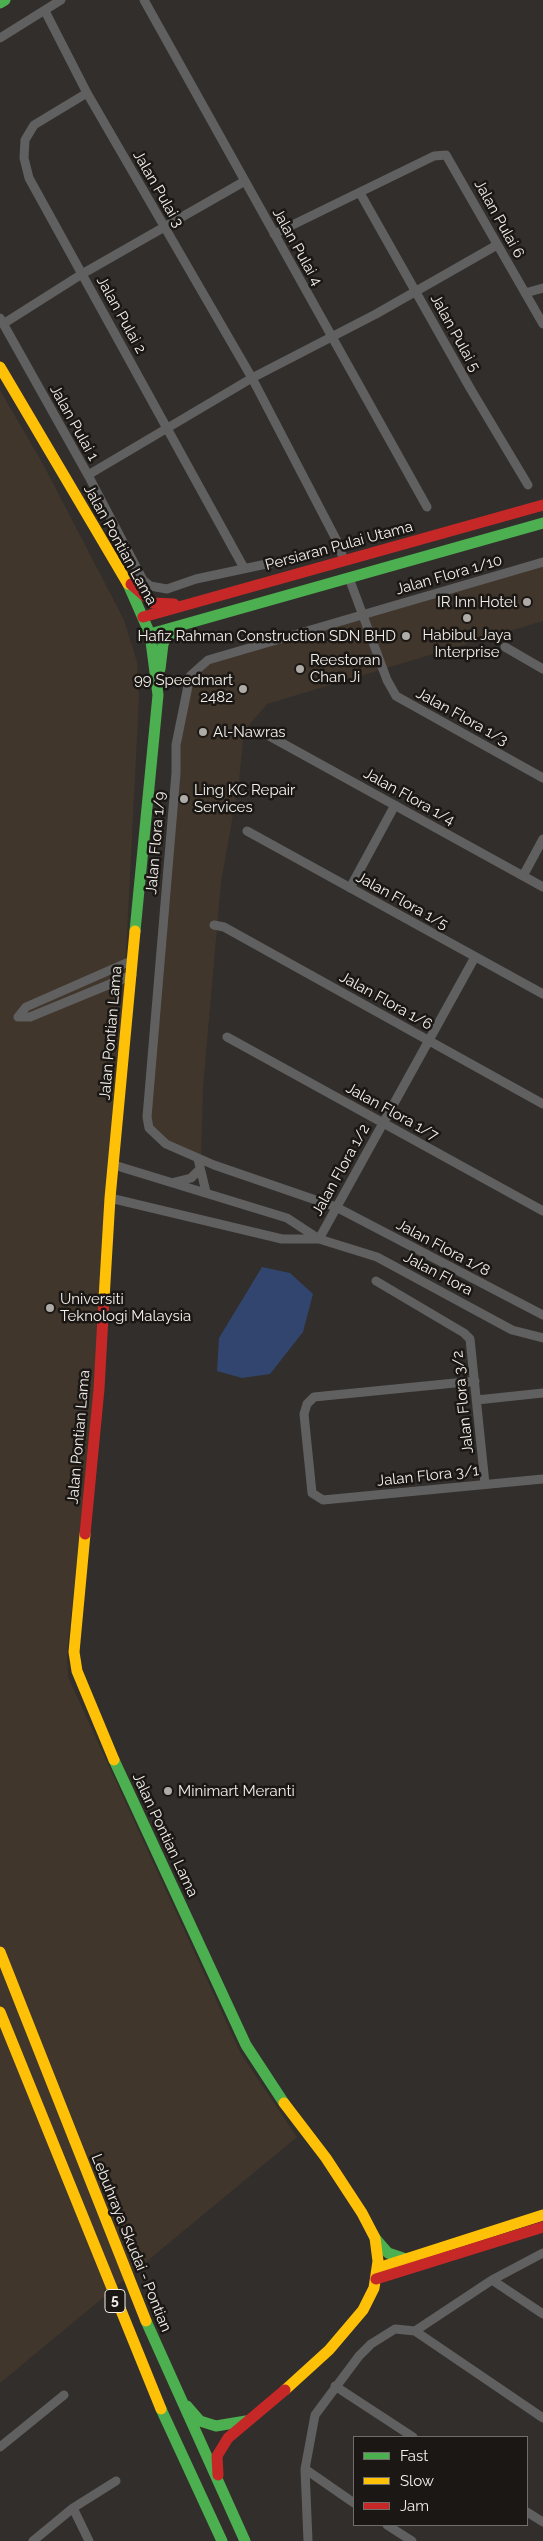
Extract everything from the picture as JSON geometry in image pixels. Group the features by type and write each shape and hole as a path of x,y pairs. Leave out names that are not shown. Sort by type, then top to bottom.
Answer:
{"main road":[{"path":"0,3 5,0"},
{"name":"Jalan Pontian Lama","path":"0,367 123,573 150,634 158,695 110,1198 99,1389 74,1652 78,1671 110,1750 246,2045 268,2081 326,2158 362,2213 375,2238 377,2273 363,2310 329,2350 300,2379 246,2421 228,2438 217,2456 220,2490"},
{"name":"Persiaran Pulai Utama","path":"143,617 543,505"},
{"path":"150,634 543,523"},
{"path":"344,561 349,578"},
{"path":"123,573 137,591 153,603 161,605 191,604"},
{"path":"158,695 163,644 169,635 189,622"},
{"name":"Lebuhraya Skudai - Pontian","path":"0,1952 154,2341 220,2490 245,2541"},
{"name":"5","path":"0,2012 147,2379 222,2541"},
{"path":"377,2273 406,2259 543,2215"},
{"path":"377,2273 399,2272 543,2227"},
{"path":"375,2238 388,2253 406,2259"},
{"path":"363,2310 377,2292 399,2272"},
{"name":"Jalan Pontian Lama","path":"154,2341 190,2411 200,2421 216,2426 246,2421"}],"street":[{"path":"0,38 60,0"},
{"name":"Jalan Pulai 4","path":"144,0 426,507"},
{"name":"Jalan Pulai 3","path":"45,11 87,93 163,228 252,378 338,543 344,561"},
{"name":"Jalan Pulai 2","path":"87,93 34,125 25,140 24,158 30,178 244,568"},
{"name":"Jalan Pulai 6","path":"360,193 434,156 446,155 543,324"},
{"path":"2,321 245,181"},
{"path":"274,234 360,193"},
{"name":"Jalan Pulai 5","path":"360,193 528,485"},
{"path":"88,475 252,378 332,337 497,244"},
{"path":"525,293 543,288"},
{"name":"Jalan Pulai 1","path":"2,321 88,475 143,580 150,586 167,589 196,579 244,568"},
{"path":"244,568 304,556"},
{"name":"Jalan Flora 1/10","path":"362,614 543,562"},
{"name":"Jalan Flora 1/3","path":"349,578 382,667 396,696 543,778"},
{"name":"Jalan Flora 1/9","path":"336,1206 198,1159 166,1144 149,1128 147,1117 176,773 176,745 186,688 190,676 208,660 362,614"},
{"path":"505,648 543,669"},
{"name":"Jalan Flora 1/4","path":"262,732 543,887"},
{"path":"350,888 395,805"},
{"name":"Jalan Flora 1/5","path":"247,831 543,994"},
{"path":"523,876 543,839"},
{"name":"Jalan Flora 1/6","path":"214,924 224,927 543,1104"},
{"name":"Jalan Flora 1/2","path":"319,1238 475,957"},
{"path":"132,975 30,1017 18,1017 26,1007 133,960"},
{"name":"Jalan Flora 1/7","path":"227,1037 543,1210"},
{"path":"198,1159 199,1170 206,1192"},
{"name":"Jalan Flora","path":"114,1165 287,1218 319,1238 377,1257 512,1330 543,1338"},
{"path":"172,1182 185,1180 199,1170"},
{"name":"Jalan Flora","path":"110,1198 282,1239 319,1238"},
{"name":"Jalan Flora 1/8","path":"336,1206 540,1314"},
{"name":"Jalan Flora 3/2","path":"376,1281 464,1332 470,1339 473,1348 485,1484"},
{"name":"Jalan Flora 3/1","path":"475,1381 314,1397 307,1404 304,1414 312,1494 316,1498 323,1500 543,1479"},
{"path":"477,1400 543,1393"},
{"path":"415,2331 492,2280 543,2253"},
{"path":"492,2280 543,2314"},
{"path":"308,2541 304,2469 315,2415 358,2356 395,2329 415,2331 543,2418"},
{"path":"335,2386 411,2436"},
{"path":"0,2447 64,2396"},
{"path":"304,2469 353,2502"},
{"path":"33,2541 73,2508 116,2481"},
{"path":"73,2508 89,2541"},
{"path":"528,2513 543,2522"},
{"path":"389,2526 412,2541"}],"shaded area":[{"name":"Universiti Teknologi Malaysia","path":"0,390 44,466 124,620 137,662 139,698 124,992 90,1437 67,1653 68,1677 241,2054 297,2137 0,2383"},
{"path":"543,558 543,621 267,704 244,731 239,781 221,882 203,1087 201,1156 164,1147 143,1116 173,772 173,745 186,675 198,662 208,656"}],"water":[{"path":"262,1267 290,1273 313,1294 303,1332 270,1374 242,1378 217,1371 219,1338"}],"traffic: fast":[{"path":"0,3 5,0"},
{"path":"150,634 543,523"},
{"path":"128,584 150,634 158,695 135,931"},
{"path":"160,669 163,644 166,638 178,628"},
{"path":"114,1760 246,2045 284,2103"},
{"path":"375,2238 388,2253 406,2259"},
{"path":"146,2321 245,2541"},
{"path":"187,2406 200,2421 216,2426 246,2421"},
{"path":"161,2409 222,2541"}],"traffic: slow":[{"path":"0,367 128,584"},
{"path":"104,1299 110,1198 135,931"},
{"path":"85,1534 74,1652 77,1671 114,1760"},
{"path":"0,1952 146,2321"},
{"path":"0,2012 161,2409"},
{"path":"284,2103 326,2158 362,2213 375,2238 378,2261 374,2288 363,2310 329,2350 285,2390"},
{"path":"378,2268 543,2215"}],"traffic: jam":[{"path":"143,617 543,505"},
{"path":"131,584 153,603 174,604"},
{"path":"85,1534 99,1389 104,1299"},
{"path":"376,2279 543,2227"},
{"path":"218,2475 217,2456 228,2438 285,2390"}],"place":[{"name":"IR Inn Hotel","path":"527,602"},
{"name":"Habibul Jaya Interprise","path":"467,618"},
{"name":"Hafiz Rahman Construction SDN BHD","path":"406,636"},
{"name":"Reestoran Chan Ji","path":"300,669"},
{"name":"99 Speedmart 2482","path":"243,689"},
{"name":"Al-Nawras","path":"203,732"},
{"name":"Ling KC Repair Services","path":"184,799"},
{"name":"Universiti Teknologi Malaysia","path":"50,1308"},
{"name":"Minimart Meranti","path":"168,1791"}]}
